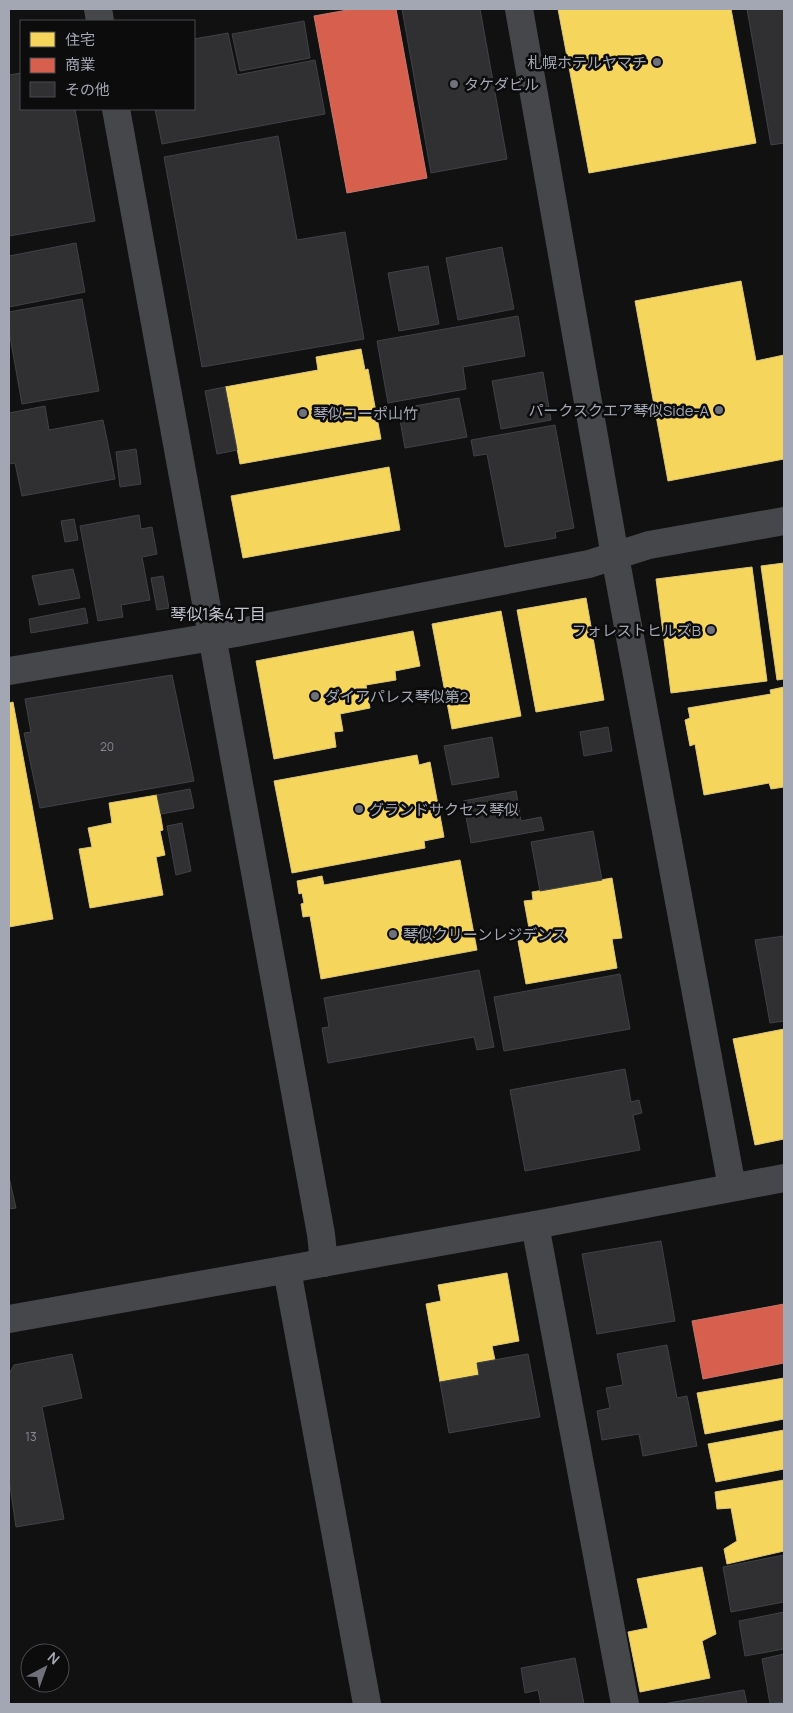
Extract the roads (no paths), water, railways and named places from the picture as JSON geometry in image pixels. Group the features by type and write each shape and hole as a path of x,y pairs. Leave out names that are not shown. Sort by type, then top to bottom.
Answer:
{"street":[{"path":"519,9 615,556 732,1187"},
{"path":"116,110 321,1234 324,1263"},
{"path":"9,671 212,637 589,564 649,545 784,521"},
{"path":"9,1319 535,1225 784,1178"},
{"path":"535,1225 625,1704"},
{"path":"287,1270 367,1704"}],"place":[{"name":"札幌ホテルヤマチ","path":"657,62"},
{"name":"タケダビル","path":"454,84"},
{"name":"パークスクエア琴似Side-A","path":"719,410"},
{"name":"琴似コーポ山竹","path":"303,413"},
{"name":"フォレストヒルズB","path":"711,630"},
{"name":"ダイアパレス琴似第2","path":"315,696"},
{"name":"グランドサクセス琴似","path":"359,809"},
{"name":"琴似クリーンレジデンス","path":"393,934"}],"district":[{"name":"琴似1条4丁目","path":"218,614"}]}
